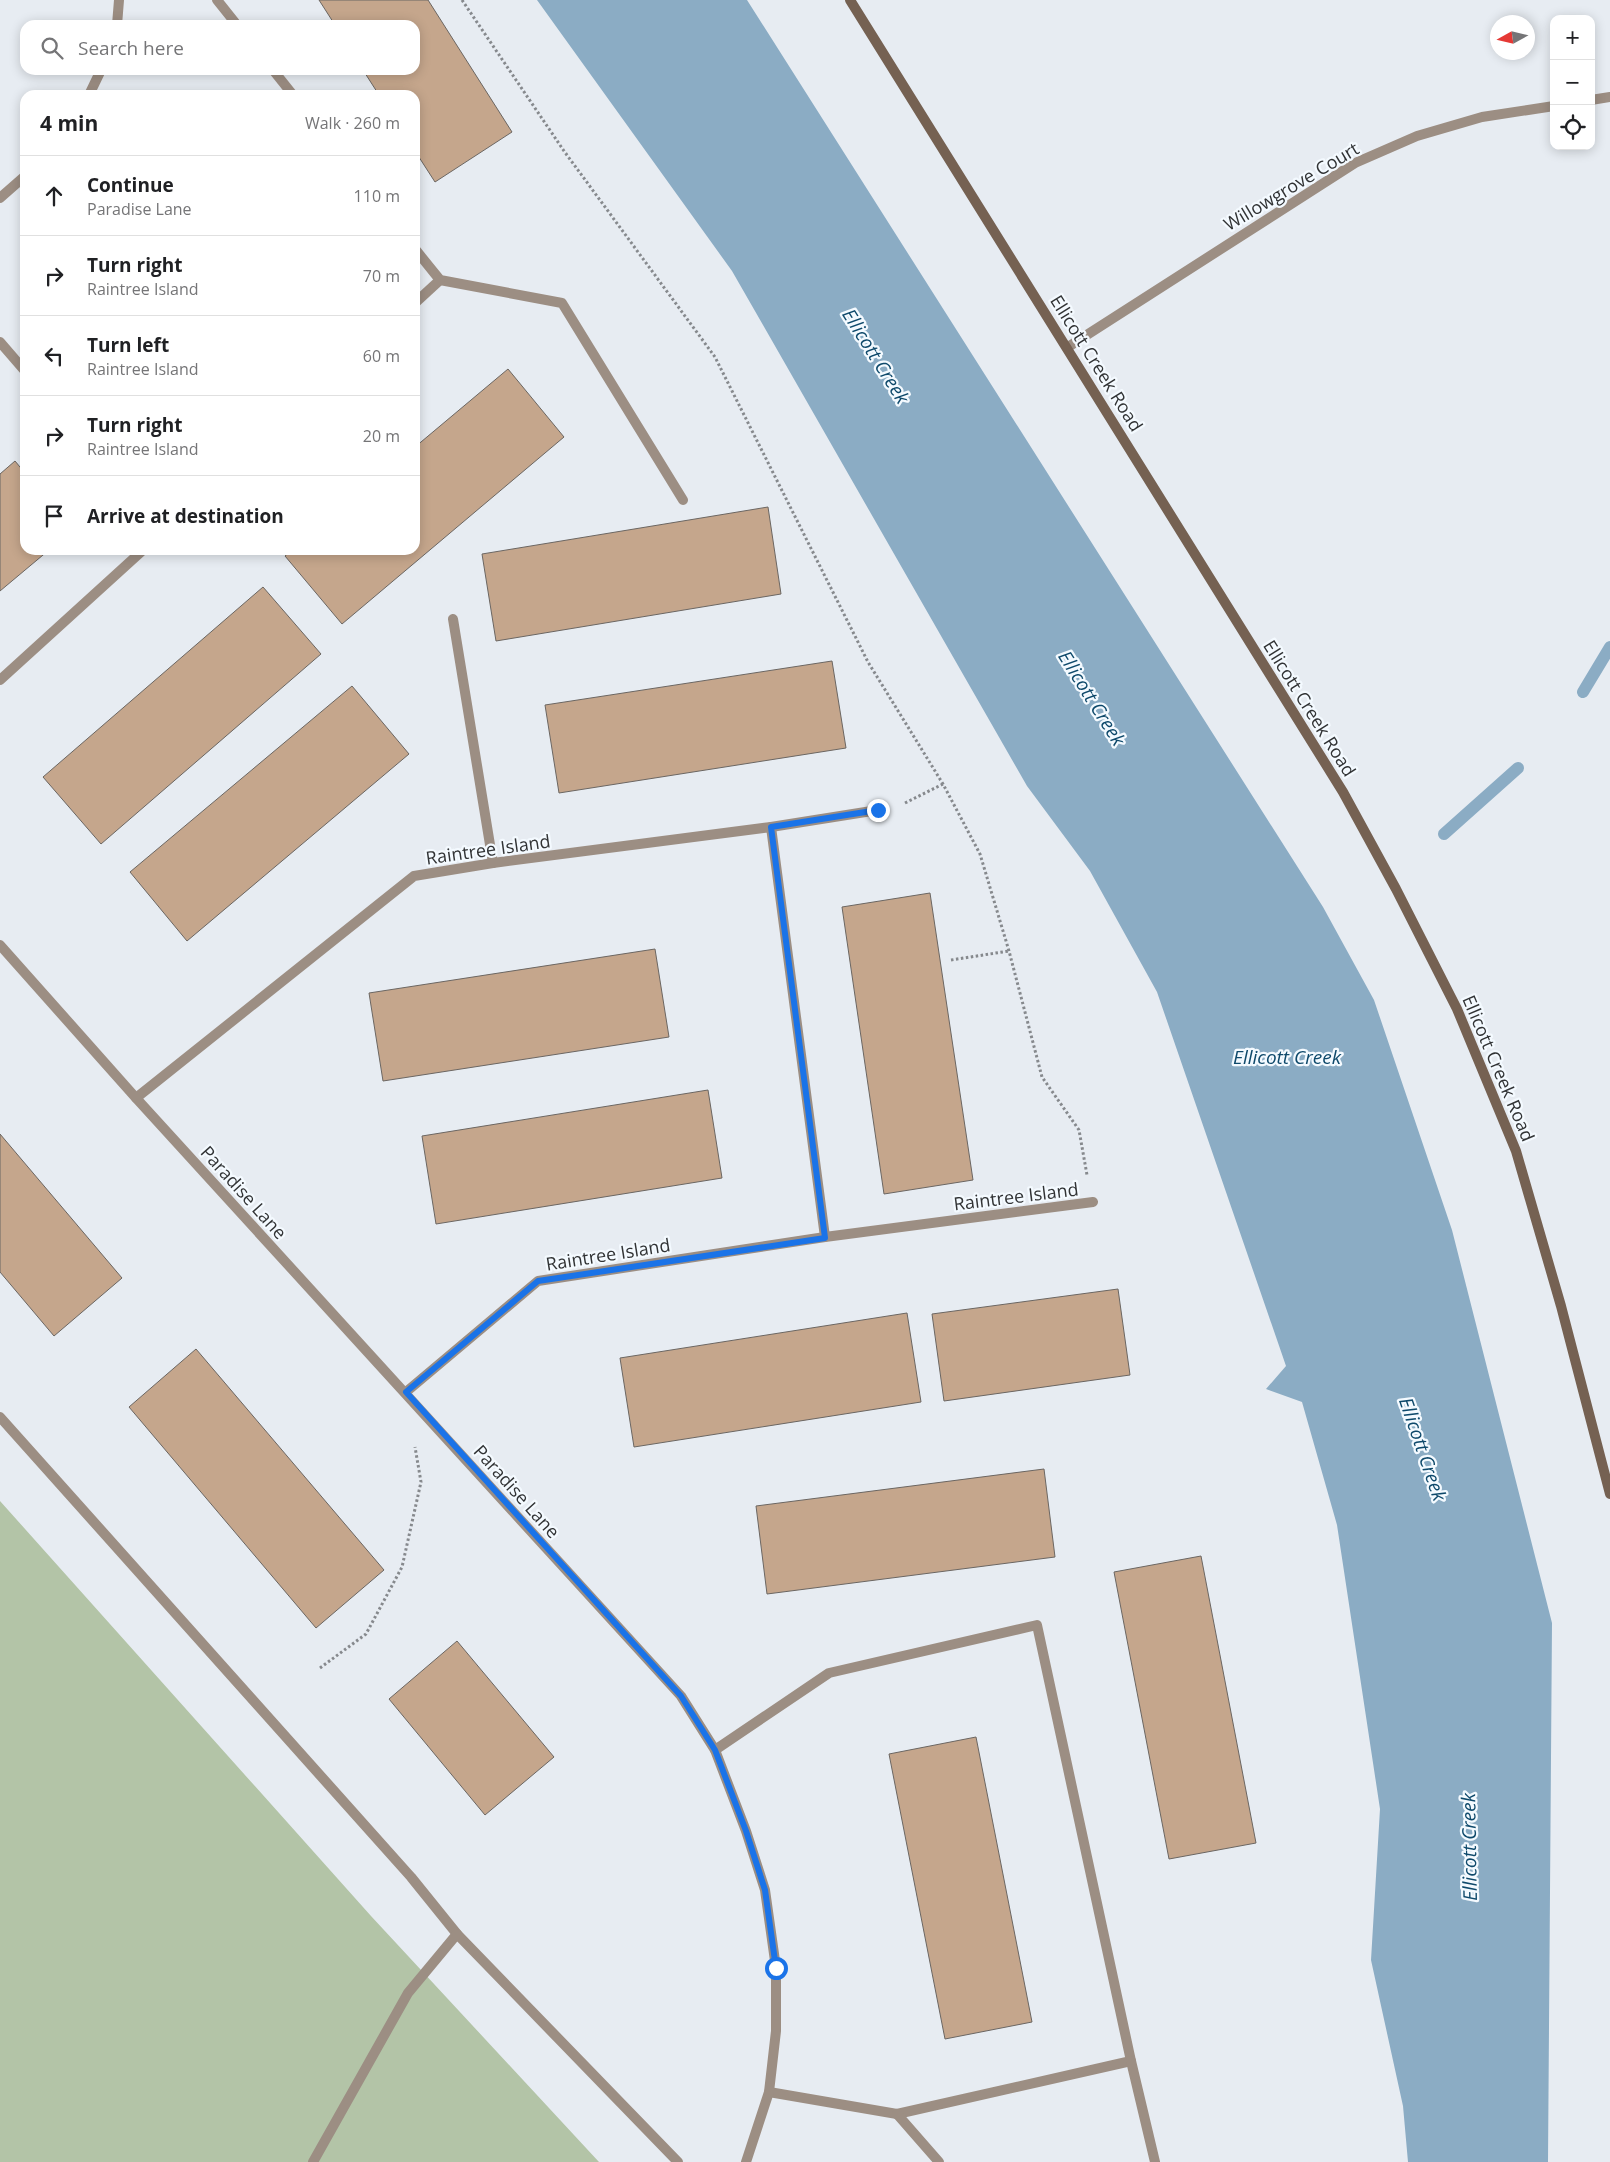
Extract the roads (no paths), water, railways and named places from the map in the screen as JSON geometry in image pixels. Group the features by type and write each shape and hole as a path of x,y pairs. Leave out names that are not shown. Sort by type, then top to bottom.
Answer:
{"street":[{"path":"118,20 119,0"},
{"path":"217,0 233,20"},
{"name":"Ellicott Creek Road","path":"850,0 1068,347 1343,792 1396,889 1457,1009 1516,1151 1561,1306 1610,1494"},
{"path":"91,90 99,75"},
{"path":"277,75 289,90"},
{"path":"1595,99 1610,97"},
{"name":"Willowgrove Court","path":"1068,347 1355,163 1417,136 1473,120 1550,107"},
{"path":"0,198 20,180"},
{"path":"420,255 440,280 562,304 683,500"},
{"path":"420,298 440,280"},
{"path":"0,342 20,365"},
{"path":"0,680 138,555"},
{"path":"453,619 493,863"},
{"name":"Raintree Island","path":"136,1098 414,876 493,863 771,827 878,810"},
{"path":"771,827 825,1238"},
{"name":"Paradise Lane","path":"0,945 136,1098 406,1392 681,1696 715,1750 746,1831 765,1890 776,1968 776,2031 769,2092 746,2162"},
{"name":"Raintree Island","path":"406,1392 538,1281 825,1238 1093,1202"},
{"path":"0,1417 411,1876 457,1934 678,2162"},
{"path":"715,1750 829,1673 1037,1625 1131,2060 1155,2162"},
{"path":"314,2162 408,1993 457,1934"},
{"path":"769,2092 897,2114 1131,2060"},
{"path":"897,2114 938,2162"}],"water":[{"name":"Ellicott Creek","path":"537,0 747,0 1323,907 1374,1000 1452,1230 1552,1623 1548,2162 1408,2162 1403,2106 1371,1960 1380,1809 1337,1525 1302,1402 1266,1389 1286,1366 1157,992 1090,871 1027,786 732,271"}],"waterway":[{"path":"1583,692 1610,647"},
{"path":"1444,834 1518,768"}]}
